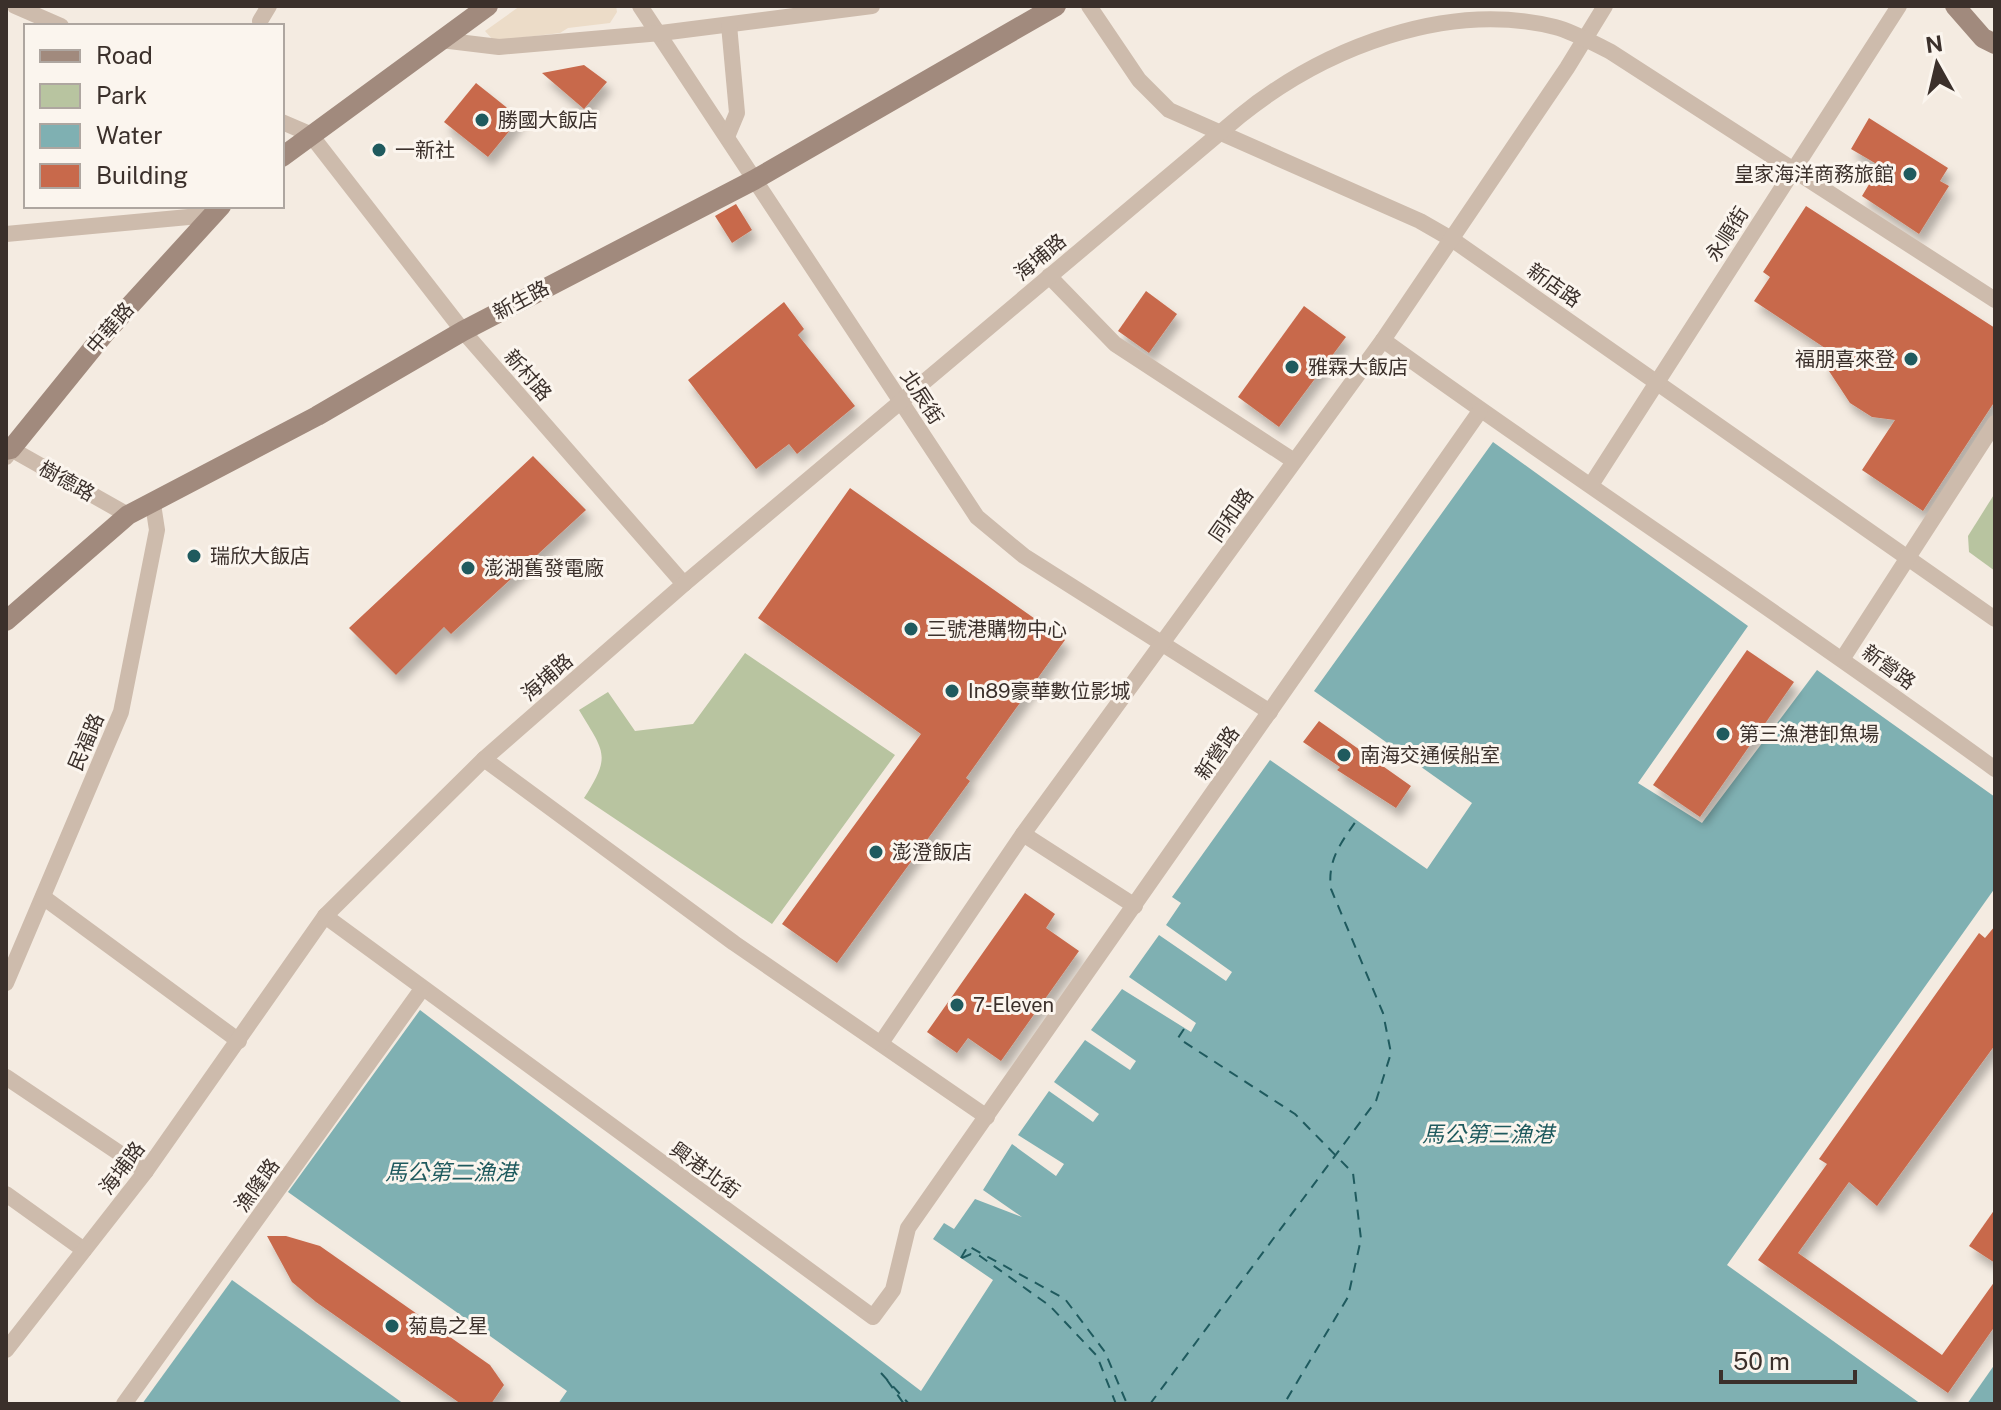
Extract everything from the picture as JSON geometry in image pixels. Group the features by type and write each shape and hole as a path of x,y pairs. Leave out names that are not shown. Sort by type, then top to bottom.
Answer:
{"main road":[{"path":"284,155 488,6"},
{"name":"新生路","path":"6,621 128,515 317,416 463,331 754,180 1056,6"},
{"path":"1955,6 1983,38 1995,44"},
{"name":"中華路","path":"8,452 105,333 216,210"}],"street":[{"path":"15,6 56,24"},
{"name":"北辰街","path":"640,6 661,33 754,180 977,517 1024,556 1270,712"},
{"path":"441,40 499,47 661,33 872,6"},
{"name":"新店路","path":"1089,6 1150,94 1169,110 1420,221 1453,240 1995,619"},
{"name":"同和路","path":"881,1043 1023,834 1453,240 1605,6"},
{"name":"永順街","path":"1591,485 1655,380 1899,6"},
{"path":"1446,13 1542,24 1586,39 1794,167 1995,300"},
{"name":"海埔路","path":"6,1350 146,1171 325,916 484,759 900,400 1251,106 1306,72 1446,13"},
{"path":"727,137 737,113 729,25"},
{"name":"新村路","path":"284,123 310,134 463,331 684,584"},
{"path":"6,234 216,210"},
{"path":"1049,276 1115,344 1294,461"},
{"name":"新營路","path":"1383,340 1480,411 1843,658 1995,769"},
{"name":"新營路","path":"987,1117 1480,411"},
{"path":"1843,658 1995,423"},
{"name":"樹德路","path":"8,452 128,515"},
{"name":"民福路","path":"6,983 121,712 157,530 153,504"},
{"path":"484,759 734,943 987,1117"},
{"path":"1023,834 1135,906"},
{"path":"43,897 239,1041"},
{"name":"興港北街","path":"325,916 873,1317 893,1290 908,1228 987,1117"},
{"name":"漁隆路","path":"124,1404 422,989"},
{"path":"6,1077 146,1171"},
{"path":"6,1194 84,1250"}],"green space":[{"path":"1995,493 1995,571 1969,552 1968,536"},
{"path":"745,653 895,755 772,924 584,798 599,772 601,754 579,710 608,692 635,731 693,724"}],"shaded area":[{"path":"520,6 616,6 617,12 610,23 494,41 485,31"}],"water":[{"name":"馬公第三漁港","path":"1493,442 1748,626 1638,783 1702,823 1817,670 1995,797 1995,888 1727,1265 1921,1404 558,1404 567,1391 288,1192 420,1010 921,1391 993,1280 933,1239 944,1223 954,1229 975,1199 1022,1217 983,1190 1012,1144 1056,1176 1064,1164 1018,1135 1049,1091 1093,1122 1099,1114 1054,1082 1085,1040 1130,1070 1136,1061 1091,1030 1122,989 1191,1032 1196,1023 1129,977 1159,935 1226,981 1232,972 1166,925 1181,903 1172,897 1270,760 1427,869 1472,803 1314,691"},
{"path":"232,1280 404,1404 142,1404"},
{"path":"1995,1364 1995,1404 1967,1404"}],"building":[{"path":"584,65 607,82 584,109 542,73"},
{"name":"勝國大飯店","path":"476,83 520,118 488,157 444,122"},
{"name":"皇家海洋商務旅館","path":"1869,118 1948,168 1940,181 1949,186 1919,234 1862,196 1880,166 1851,149"},
{"path":"736,204 752,230 732,243 715,216"},
{"name":"福朋喜來登","path":"1806,206 1995,328 1995,401 1923,511 1862,470 1895,420 1872,417 1850,403 1825,365 1831,352 1754,301 1770,277 1763,272"},
{"path":"1146,291 1177,314 1149,353 1118,331"},
{"path":"784,302 804,329 798,335 855,406 797,454 789,444 756,469 688,380"},
{"name":"雅霖大飯店","path":"1304,306 1346,337 1279,427 1238,397"},
{"name":"澎湖舊發電廠","path":"533,456 586,510 451,634 444,627 396,675 349,628"},
{"name":"三號港購物中心","path":"850,488 1065,640 966,778 970,781 837,963 782,924 921,734 758,618"},
{"name":"第三漁港卸魚場","path":"1747,650 1794,682 1700,817 1653,785"},
{"name":"南海交通候船室","path":"1319,721 1411,786 1396,808 1337,770 1340,767 1303,742"},
{"path":"1025,893 1055,914 1046,928 1079,951 1001,1061 968,1038 957,1053 927,1032"},
{"path":"1995,926 1995,1045 1877,1206 1849,1182 1798,1253 1942,1355 1995,1281 1995,1326 1948,1393 1758,1260 1827,1164 1819,1159 1979,933 1985,938"},
{"path":"1995,1209 1995,1263 1969,1246"},
{"name":"菊島之星","path":"267,1236 286,1236 320,1246 490,1365 504,1385 491,1404 461,1404 316,1302 292,1282"}],"ferry route":[{"path":"1150,1404 1376,1101 1391,1053 1383,1013 1331,889 1330,879 1340,845 1356,821"},
{"path":"1184,1029 1178,1038 1295,1114 1353,1173 1361,1239 1348,1297 1284,1404"},
{"path":"961,1258 968,1246 1065,1299 1105,1352 1127,1404"},
{"path":"962,1258 971,1254 980,1256 1050,1306 1097,1356 1116,1404"},
{"path":"881,1373 909,1404"},
{"path":"887,1380 904,1404"}],"place":[{"name":"勝國大飯店","path":"482,120"},
{"name":"一新社","path":"379,150"},
{"name":"皇家海洋商務旅館","path":"1910,174"},
{"name":"福朋喜來登","path":"1911,359"},
{"name":"雅霖大飯店","path":"1292,367"},
{"name":"瑞欣大飯店","path":"194,556"},
{"name":"澎湖舊發電廠","path":"468,568"},
{"name":"三號港購物中心","path":"911,629"},
{"name":"In89豪華數位影城","path":"952,691"},
{"name":"第三漁港卸魚場","path":"1723,734"},
{"name":"南海交通候船室","path":"1344,755"},
{"name":"澎澄飯店","path":"876,852"},
{"name":"7-Eleven","path":"957,1005"},
{"name":"菊島之星","path":"392,1326"}],"water label":[{"name":"馬公第二漁港","path":"451,1172"}]}
